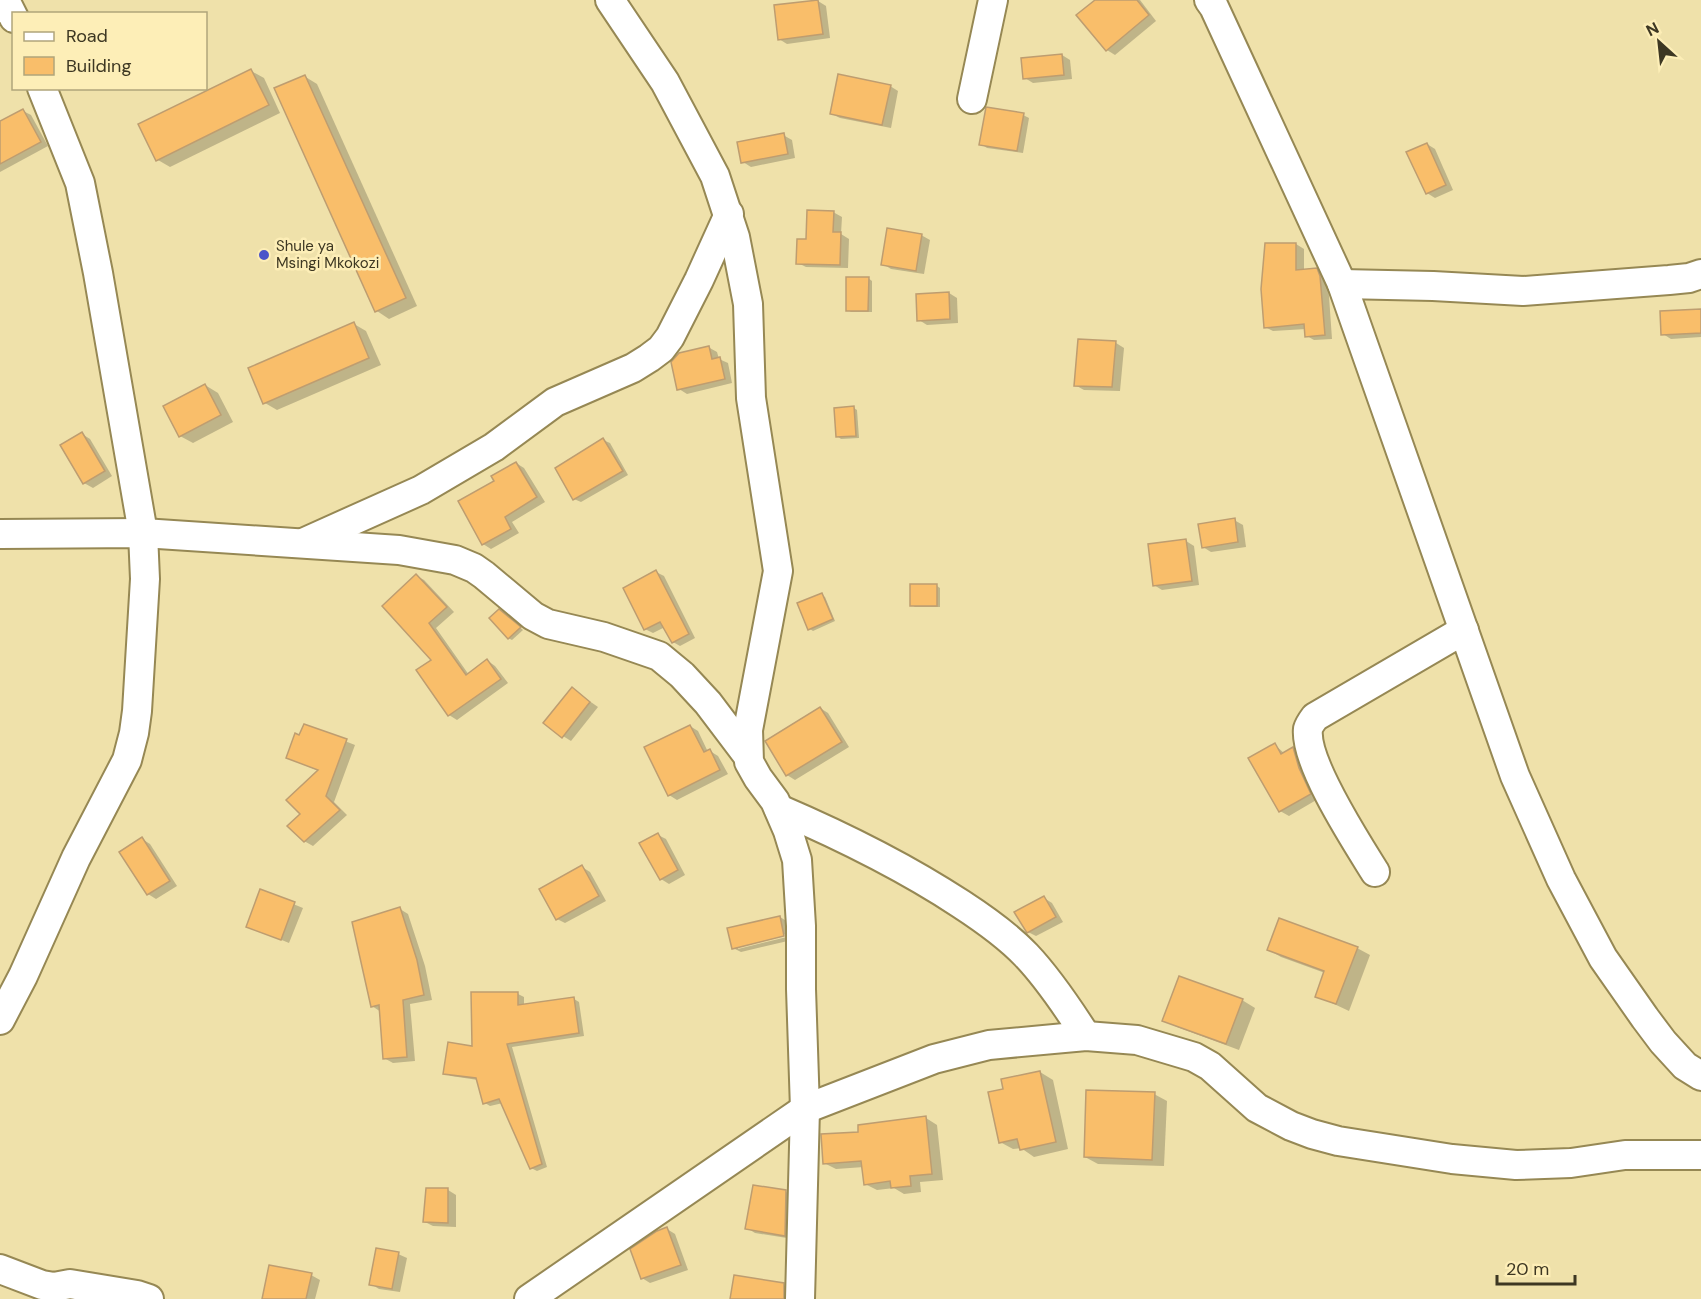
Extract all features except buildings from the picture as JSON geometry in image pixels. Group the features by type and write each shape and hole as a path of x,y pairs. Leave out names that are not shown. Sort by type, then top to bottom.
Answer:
{"street":[{"path":"5,0 12,14"},
{"path":"610,0 665,82 716,176 729,214 748,304 751,398 778,571 748,730 748,756 758,778 778,809 797,860 801,926 805,1109 800,1299"},
{"path":"972,99 993,0"},
{"path":"1216,2 1342,284 1515,776 1561,879 1603,958 1663,1042 1685,1066 1701,1076"},
{"path":"0,1020 23,976 76,858 126,760 134,734 137,711 145,579 143,533 80,183 43,90"},
{"path":"300,544 421,490 494,447 555,402 633,368 661,349 670,337 699,280 729,214"},
{"path":"1342,284 1523,291 1669,280 1701,274"},
{"path":"0,534 143,533 399,550 455,560 474,568 533,616 549,624 604,637 659,656 682,675 708,703 748,756"},
{"path":"1375,872 1330,798 1309,744 1308,729 1315,717 1464,630"},
{"path":"778,809 837,834 887,859 994,927 1026,956 1086,1036"},
{"path":"529,1299 805,1109 934,1059 989,1045 1086,1036 1137,1040 1194,1057 1210,1066 1257,1108 1312,1134 1338,1141 1452,1159 1516,1165 1571,1163 1625,1155 1701,1155"},
{"path":"0,1269 42,1285 54,1287 70,1284 149,1299"}],"place":[{"name":"Shule ya Msingi Mkokozi","path":"264,255"}]}
